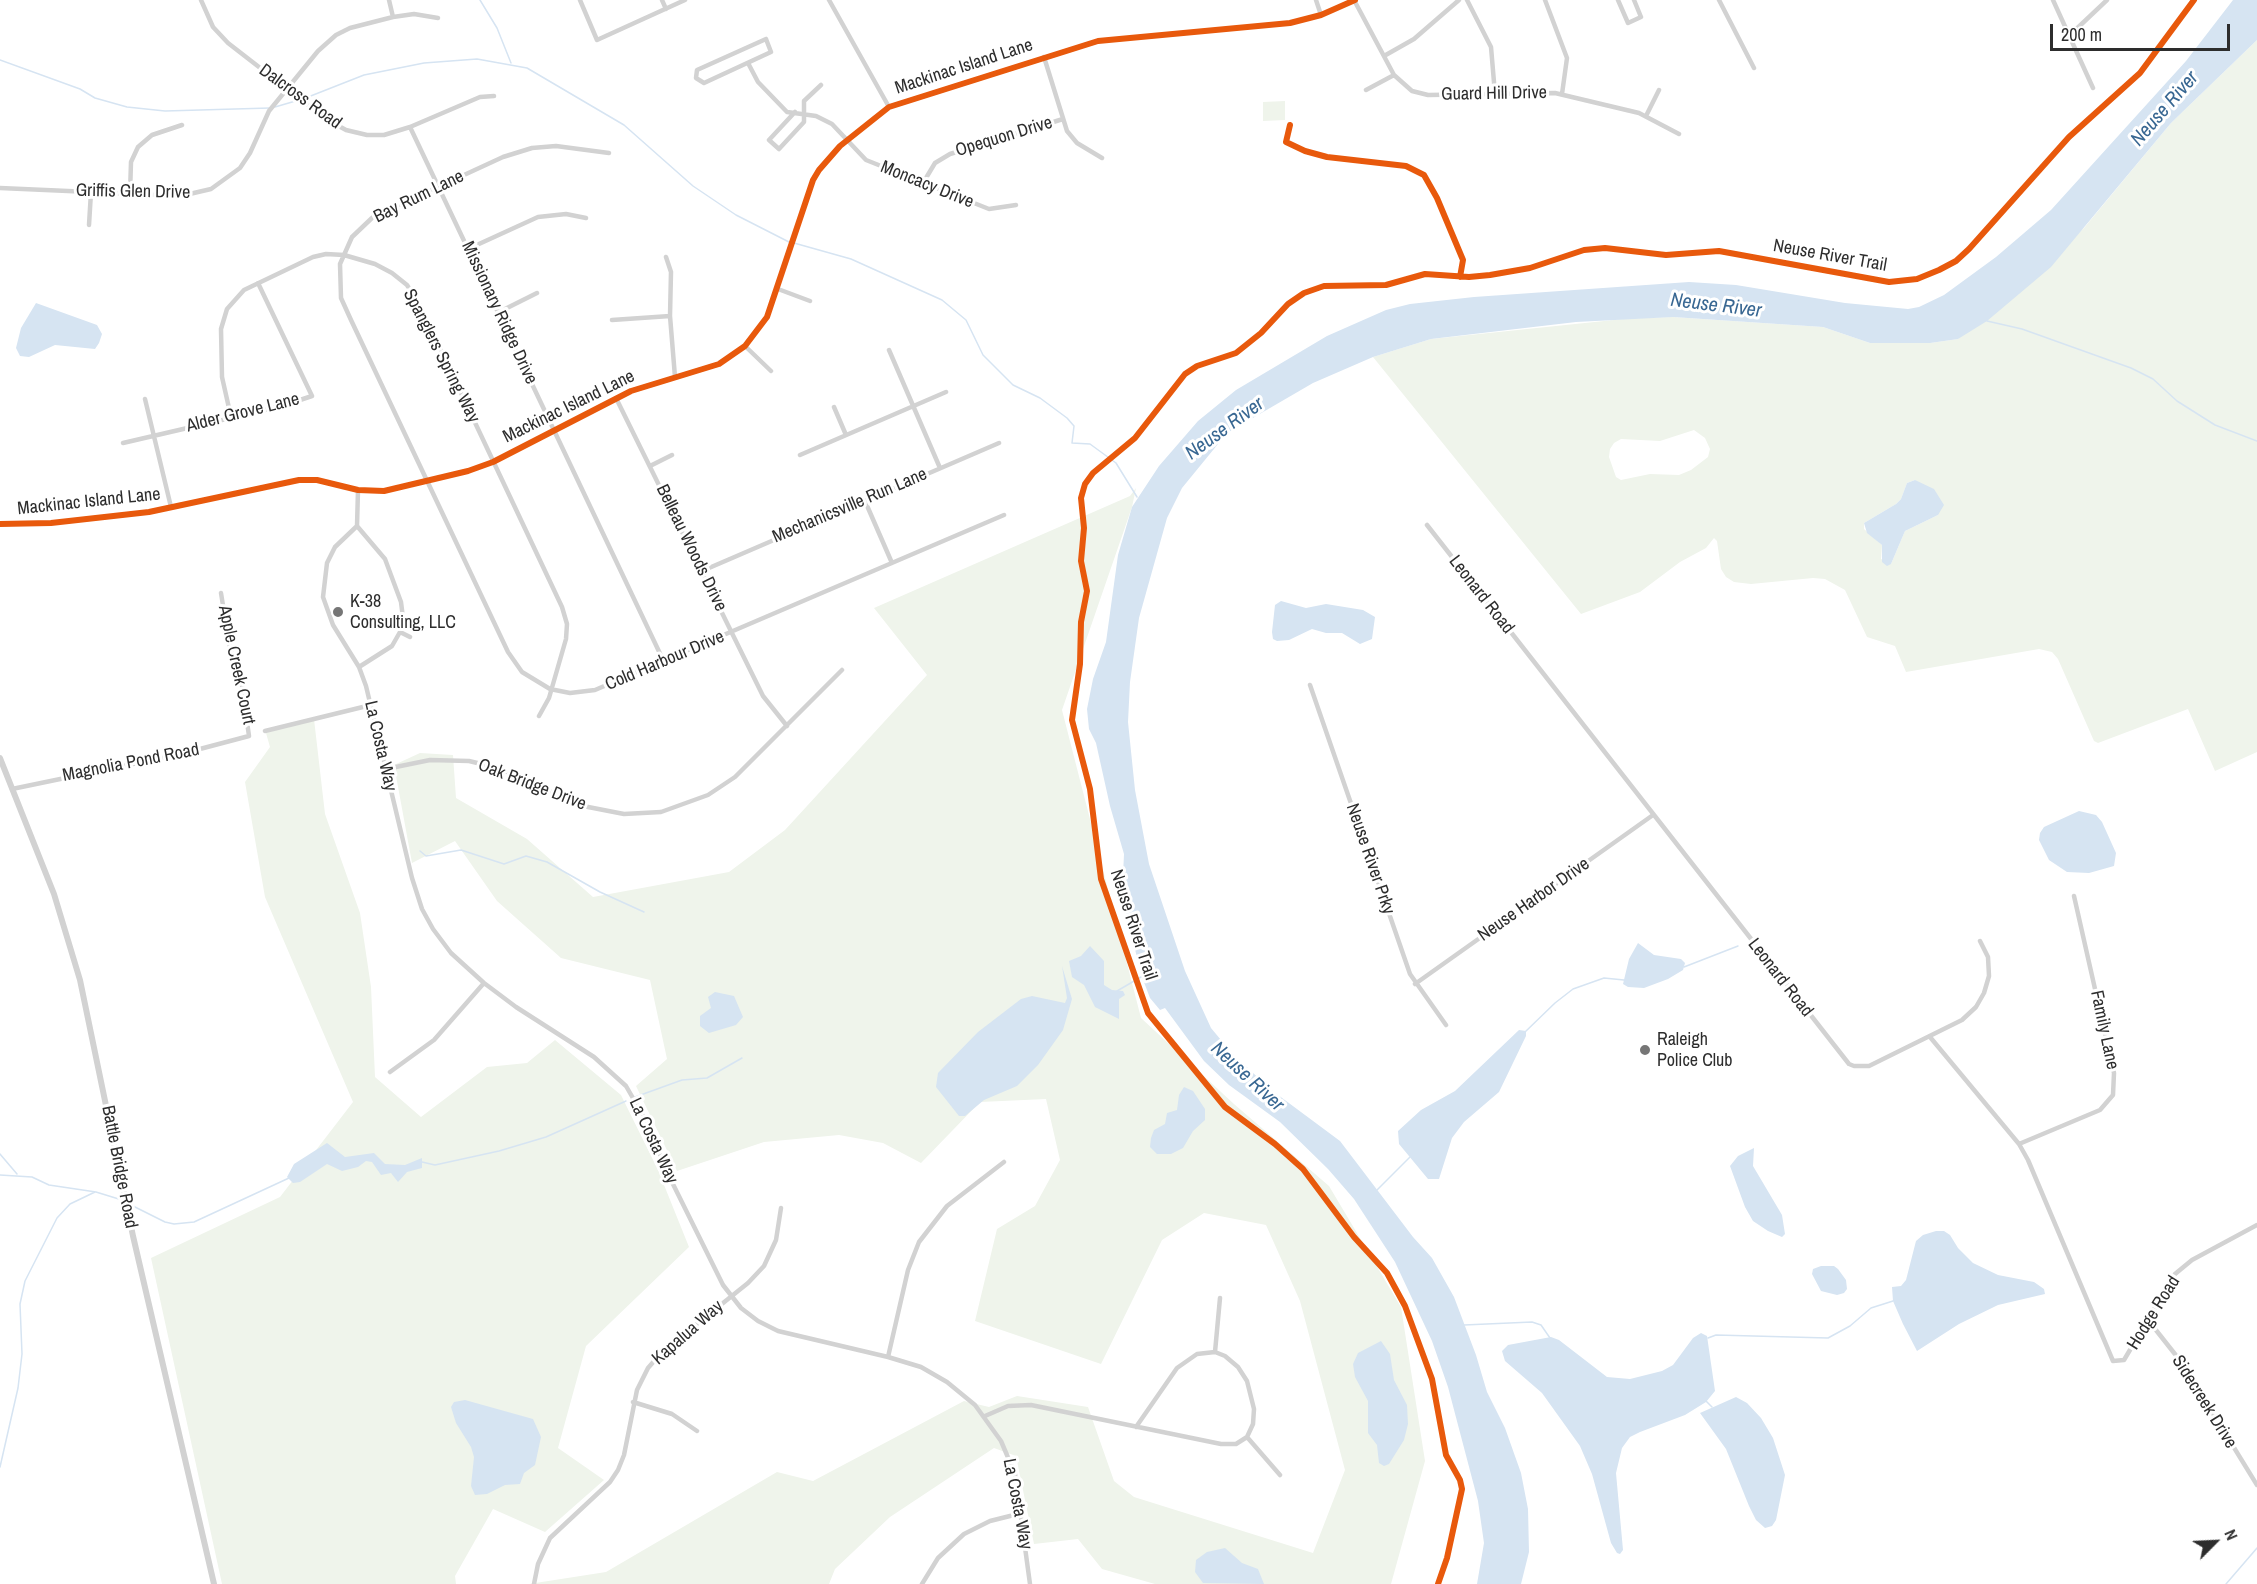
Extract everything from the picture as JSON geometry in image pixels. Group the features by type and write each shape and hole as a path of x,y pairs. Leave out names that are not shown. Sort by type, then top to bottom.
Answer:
{"street":[{"name":"Dalcross Road","path":"201,0 213,27 228,44 326,119 346,130 376,135 411,127 480,97 494,96"},
{"path":"389,0 393,17"},
{"path":"580,0 597,40 685,0"},
{"path":"662,0 666,9"},
{"path":"829,0 889,107"},
{"path":"1316,0 1321,15"},
{"name":"Mackinac Island Lane","path":"0,525 103,518 171,507 299,480 316,480 358,490 384,491 493,462 616,398 719,364 745,346 767,317 813,180 824,162 847,140 889,107 1044,57 1112,39 1282,24 1321,15 1354,0"},
{"name":"Guard Hill Drive","path":"1354,0 1394,75 1405,87 1419,94 1562,94 1646,116 1679,134"},
{"path":"1384,56 1414,39 1459,0"},
{"path":"1467,0 1491,47 1495,94"},
{"path":"1545,0 1567,58 1562,94"},
{"path":"1618,0 1628,23 1641,17 1634,0"},
{"path":"1719,0 1754,68"},
{"path":"2053,0 2093,88"},
{"path":"2070,35 2107,0"},
{"name":"Griffis Glen Drive","path":"0,188 181,196 202,192 219,185 245,161 269,111 318,51 336,35 350,28 393,17 414,15 438,18"},
{"path":"766,39 771,52 748,63 704,83 700,83 695,74 697,70 766,39"},
{"path":"1044,57 1063,119 1077,143 1102,158"},
{"path":"748,63 758,82 788,112 795,112"},
{"path":"1366,90 1394,75"},
{"path":"795,112 769,140 779,149 804,122 804,101 821,85"},
{"path":"1646,116 1659,90"},
{"name":"Moncacy Drive","path":"795,112 832,124 866,160 989,209 1016,205"},
{"name":"Opequon Drive","path":"923,183 935,163 950,154 1063,119"},
{"path":"130,194 131,162 138,147 152,135 182,125"},
{"name":"Missionary Ridge Drive","path":"411,127 664,662"},
{"name":"Bay Rum Lane","path":"427,481 341,298 340,264 356,232 373,217 503,157 532,148 572,146 609,153"},
{"path":"89,225 91,192"},
{"path":"468,249 538,217 566,214 586,218"},
{"name":"Spanglers Spring Way","path":"231,417 222,377 223,322 237,296 258,283 313,257 345,255 392,273 412,291 556,593 567,624 566,639 549,698 539,716"},
{"path":"666,257 671,272 670,316 675,377"},
{"name":"Alder Grove Lane","path":"123,443 282,406 312,396 258,283"},
{"path":"778,289 810,301"},
{"path":"499,312 537,293"},
{"path":"612,320 670,316"},
{"path":"745,346 771,371"},
{"path":"889,350 940,468"},
{"path":"800,455 946,392"},
{"name":"Belleau Woods Drive","path":"616,398 768,704 787,726"},
{"path":"145,399 171,507"},
{"path":"834,407 846,435"},
{"name":"Mechanicsville Run Lane","path":"702,571 999,443"},
{"path":"650,466 672,455"},
{"name":"Cold Harbour Drive","path":"427,481 508,652 522,672 550,689 583,693 664,662 1004,515"},
{"path":"358,490 357,526 385,559 401,602 403,618 400,632 392,646 359,667"},
{"path":"865,501 892,563"},
{"name":"Leonard Road","path":"1427,525 1849,1064 1869,1066 1962,1020 1976,1007 1984,993 1989,976 1988,957 1980,941"},
{"name":"La Costa Way","path":"357,526 335,547 327,563 323,597 333,625 359,667 412,879 422,909 444,945 484,983 516,1007 594,1057 626,1086 645,1119 671,1181 730,1297 758,1321 778,1331 888,1357 939,1376 985,1416 1011,1462 1022,1513 1030,1584"},
{"name":"Apple Creek Court","path":"221,593 229,643 242,686 249,736"},
{"path":"400,632 410,637"},
{"name":"Oak Bridge Drive","path":"386,769 430,760 469,761 498,768 583,806 617,813 649,813 676,808 716,791 747,767 842,670"},
{"name":"Neuse River Prky","path":"1310,685 1415,984 1446,1025"},
{"path":"265,731 370,705"},
{"name":"Magnolia Pond Road","path":"12,789 181,754 249,736"},
{"name":"Battle Bridge Road","path":"0,758 54,894 80,980 133,1236 214,1584"},
{"name":"Neuse Harbor Drive","path":"1415,984 1653,815"},
{"name":"Family Lane","path":"2019,1144 2100,1110 2113,1095 2114,1073 2074,896"},
{"path":"390,1072 434,1040 484,983"},
{"path":"1930,1037 2019,1144"},
{"name":"Hodge Road","path":"2019,1144 2113,1361 2124,1360 2175,1274 2206,1252 2257,1225"},
{"path":"888,1357 908,1270 919,1242 947,1206 1004,1162"},
{"name":"Kapalua Way","path":"534,1584 538,1564 550,1539 564,1522 610,1482 618,1470 624,1455 633,1402 642,1378 654,1360 757,1274 769,1257 776,1240 781,1208"},
{"path":"1215,1352 1220,1298"},
{"name":"Sidecreek Drive","path":"2148,1320 2182,1363 2257,1485"},
{"path":"985,1416 1002,1408 1022,1404 1221,1444 1236,1444 1247,1437 1254,1418 1247,1381 1232,1361 1215,1352 1197,1354 1182,1362 1136,1426"},
{"path":"633,1402 672,1414 697,1431"},
{"path":"1247,1437 1280,1475"},
{"path":"922,1584 938,1558 964,1534 990,1521 1022,1513"}],"shaded area":[{"path":"2257,40 2257,752 2215,771 2188,709 2098,743 2094,741 2058,659 2052,652 2039,649 1906,672 1895,646 1867,637 1845,590 1825,579 1813,578 1751,584 1734,582 1726,577 1721,569 1717,541 1714,538 1706,548 1680,562 1640,592 1581,614 1373,357 1431,339 1633,318 1673,317 1823,327 1870,343 1930,343 1958,339 2084,228 2171,123","holes":["1694,430 1705,438 1710,449 1708,457 1691,470 1679,475 1650,474 1621,480 1616,477 1609,457 1614,443 1621,439 1660,441","1915,480 1938,515 1905,531 1891,564 1881,559 1882,545 1864,529 1864,523 1896,504 1901,499 1907,483"]},
{"path":"1285,101 1285,120 1263,121 1263,102"},
{"path":"1136,488 1132,507 1062,710 1141,1018 1234,1104 1329,1186 1401,1307 1425,1461 1391,1584 1155,1584 1102,1569 1078,1539 1034,1544 1016,1456 994,1448 890,1517 835,1569 829,1584 529,1584 606,1572 777,1472 813,1481 964,1401 989,1407 1017,1396 1088,1407 1114,1481 1134,1497 1313,1553 1345,1470 1300,1301 1266,1225 1204,1213 1162,1240 1101,1364 975,1321 997,1229 1035,1206 1060,1160 1046,1099 980,1102 921,1163 883,1143 839,1135 764,1142 677,1171 636,1086 667,1059 650,980 561,958 497,901 455,841 412,863 394,765 420,753 453,755 456,798 527,839 593,897 729,872 785,830 927,675 874,608 1130,496"},
{"path":"314,719 325,814 360,913 371,987 375,1077 421,1117 487,1067 527,1063 555,1040 621,1095 658,1170 689,1247 586,1346 558,1448 604,1480 545,1532 493,1509 455,1576 456,1584 222,1584 151,1258 280,1197 353,1102 265,897 245,782 270,747 266,733"}],"water":[{"name":"Neuse River","path":"2233,0 2257,0 2257,40 2171,123 2051,267 1987,321 1958,339 1930,343 1870,343 1823,327 1673,317 1576,322 1431,339 1373,357 1313,383 1227,433 1182,488 1167,518 1139,618 1130,682 1128,722 1135,790 1149,864 1185,971 1211,1028 1231,1052 1270,1089 1340,1141 1413,1237 1432,1258 1454,1297 1487,1392 1505,1428 1521,1473 1528,1509 1529,1552 1521,1584 1477,1584 1484,1543 1478,1501 1448,1387 1432,1341 1395,1262 1354,1199 1328,1169 1280,1122 1229,1085 1204,1061 1165,1008 1160,1010 1150,998 1142,977 1122,898 1124,854 1110,806 1096,743 1089,729 1087,709 1093,679 1106,642 1118,555 1132,507 1159,466 1198,421 1236,390 1327,336 1386,310 1410,304 1474,297 1689,282 1736,285 1845,303 1908,309 1919,307 1944,295 1996,257 2051,210 2186,61"},
{"path":"36,303 97,325 102,334 95,349 55,345 29,357 20,356 16,348 21,328"},
{"path":"1915,480 1934,489 1944,505 1938,515 1905,531 1891,564 1887,566 1882,562 1882,545 1867,533 1864,523 1896,504 1901,499 1907,483"},
{"path":"1281,601 1306,608 1326,604 1363,610 1375,617 1372,639 1360,644 1342,633 1326,633 1312,629 1289,640 1277,641 1273,639 1272,632 1275,605"},
{"path":"2079,811 2096,815 2102,822 2116,853 2114,866 2089,873 2067,872 2049,860 2039,840 2040,833 2044,827"},
{"path":"1638,943 1654,955 1681,959 1685,963 1683,970 1668,979 1644,988 1628,987 1623,984 1629,959"},
{"path":"1090,946 1104,961 1104,985 1112,990 1123,991 1125,995 1119,999 1119,1019 1095,1007 1084,985 1072,977 1069,961 1081,956"},
{"path":"1062,966 1072,999 1063,1030 1038,1065 1017,1086 984,1100 965,1116 959,1116 936,1087 938,1073 978,1032 1021,999 1032,996 1065,1003 1067,998"},
{"path":"715,992 734,996 743,1017 736,1025 709,1033 700,1026 700,1016 711,1008 708,997"},
{"path":"1519,1030 1526,1031 1526,1036 1499,1092 1464,1122 1452,1138 1439,1179 1428,1179 1399,1144 1398,1131 1421,1110 1455,1091"},
{"path":"1184,1087 1193,1091 1205,1109 1205,1120 1193,1131 1183,1148 1171,1154 1157,1154 1150,1147 1154,1130 1165,1124 1167,1113 1177,1110 1179,1095"},
{"path":"327,1143 345,1157 374,1153 385,1164 405,1165 422,1158 422,1168 407,1172 398,1182 391,1173 381,1175 372,1162 366,1161 358,1167 342,1171 327,1164 300,1182 293,1183 287,1177 294,1164"},
{"path":"1754,1148 1753,1166 1782,1215 1785,1234 1782,1237 1753,1221 1745,1207 1730,1166 1738,1156"},
{"path":"1944,1231 1950,1235 1958,1248 1973,1263 1998,1275 2034,1282 2044,1289 2045,1294 1998,1305 1959,1324 1917,1351 1893,1301 1892,1287 1901,1286 1906,1280 1916,1241 1923,1235"},
{"path":"1821,1266 1834,1266 1838,1269 1846,1280 1847,1289 1844,1293 1837,1295 1821,1291 1812,1274 1813,1269"},
{"path":"1701,1333 1707,1336 1715,1391 1706,1402 1685,1415 1630,1437 1622,1448 1616,1473 1623,1550 1620,1554 1617,1553 1611,1543 1592,1474 1580,1446 1542,1393 1505,1361 1502,1351 1508,1345 1551,1337 1559,1340 1607,1377 1630,1379 1662,1371 1673,1365 1693,1338"},
{"path":"1381,1341 1390,1354 1394,1380 1407,1405 1408,1424 1404,1440 1389,1464 1384,1466 1379,1463 1377,1445 1368,1433 1368,1401 1355,1377 1353,1364 1358,1353"},
{"path":"1736,1397 1747,1403 1761,1418 1773,1438 1785,1475 1776,1520 1772,1526 1765,1528 1756,1520 1749,1506 1726,1449 1700,1413"},
{"path":"465,1400 533,1419 541,1437 535,1465 524,1473 520,1484 505,1485 487,1494 475,1495 471,1486 474,1457 471,1447 456,1423 451,1407 454,1402"},
{"path":"1225,1548 1242,1563 1258,1569 1264,1584 1203,1583 1195,1572 1196,1560 1207,1552"}],"waterway":[{"path":"480,0 497,28 511,63"},
{"path":"303,99 364,75 424,63 477,59 527,68 624,125 693,186 736,215 789,242"},
{"path":"0,60 80,89 95,98 127,107 165,111 270,108"},
{"path":"275,107 299,100"},
{"path":"794,243 851,259 942,300 966,320 983,355 1013,385 1040,398 1067,418 1074,426 1072,443 1090,444 1116,463 1137,497"},
{"path":"1987,321 2022,329 2131,368 2153,379 2177,401 2215,425 2257,441"},
{"path":"420,851 426,856 461,850 504,864 526,856 547,862 600,892 644,912"},
{"path":"1684,967 1738,946"},
{"path":"1117,991 1141,977"},
{"path":"1525,1032 1573,989 1604,978 1624,980"},
{"path":"635,1097 682,1080 707,1078 742,1058"},
{"path":"422,1162 435,1165 499,1151 546,1137 626,1101"},
{"path":"0,1154 17,1174"},
{"path":"1377,1190 1410,1157"},
{"path":"0,1175 32,1177 49,1185 96,1192 122,1200"},
{"path":"129,1204 165,1222 174,1224 194,1222 289,1178"},
{"path":"0,1467 18,1388 22,1354 20,1304 25,1281 57,1218 70,1204 95,1192"},
{"path":"1708,1338 1716,1335 1828,1338 1850,1326 1871,1308 1893,1301"},
{"path":"1464,1325 1532,1322 1541,1325 1550,1338"},
{"path":"1706,1401 1712,1407"},
{"path":"2226,1584 2257,1548"}],"cycle path":[{"path":"0,524 51,523 149,512 299,480 317,480 358,490 384,491 468,471 493,462 631,391 719,364 745,346 767,317 813,180 819,170 840,146 889,107 1098,41 1290,23 1321,15 1355,0"},
{"name":"Neuse River Trail","path":"1438,1584 1447,1558 1462,1489 1460,1480 1446,1455 1432,1379 1405,1306 1387,1273 1354,1237 1303,1169 1275,1144 1225,1107 1148,1013 1101,879 1090,789 1072,720 1080,664 1081,622 1087,591 1081,561 1084,528 1081,498 1085,484 1093,473 1135,438 1185,374 1197,366 1236,353 1261,333 1288,304 1304,293 1324,286 1386,285 1425,274 1469,277 1490,275 1530,268 1584,250 1605,248 1666,255 1719,251 1889,282 1917,279 1939,270 1956,261 1969,249 2069,137 2140,73 2194,0"},
{"path":"1290,125 1286,142 1305,151 1327,157 1406,166 1424,175 1437,198 1463,260 1460,277"}],"place":[{"name":"K-38 Consulting, LLC","path":"338,612"},
{"name":"Raleigh Police Club","path":"1645,1050"}]}
